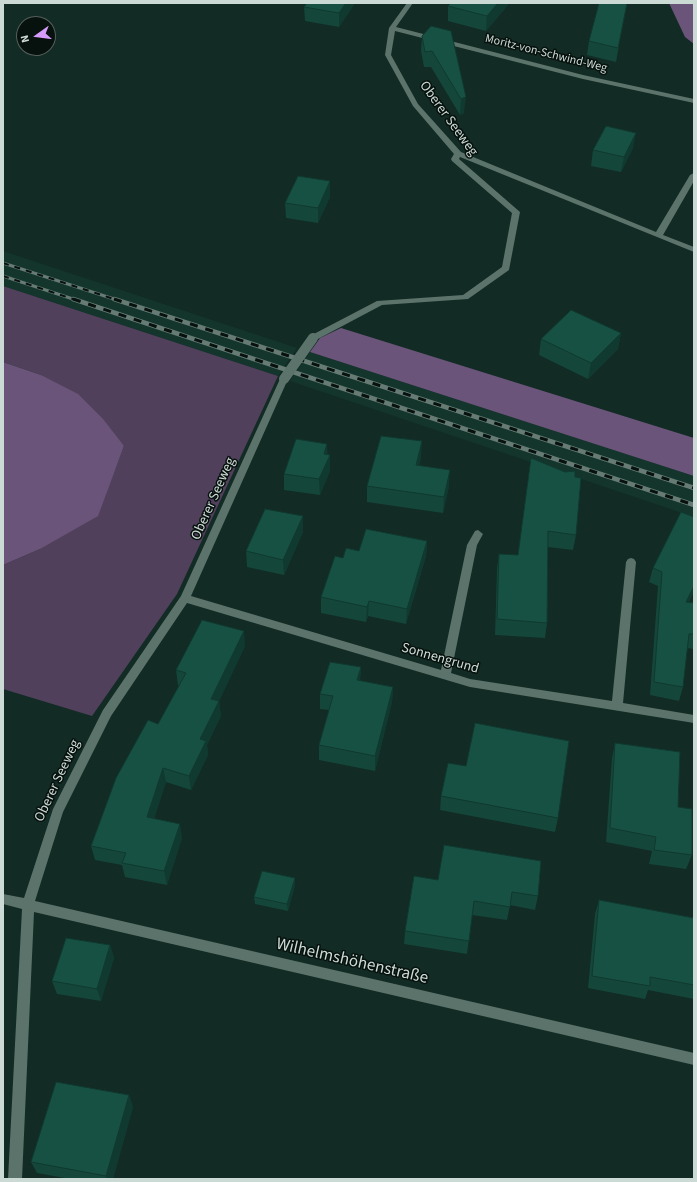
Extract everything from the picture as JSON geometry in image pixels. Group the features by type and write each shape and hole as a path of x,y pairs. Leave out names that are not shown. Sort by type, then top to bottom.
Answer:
{"street":[{"name":"Oberer Seeweg","path":"15,1179 28,904 57,812 107,713 186,598 284,379 313,338 380,303 465,297 506,268 516,212 455,159 458,154 415,104 388,56 392,28 410,3"},
{"name":"Moritz-von-Schwind-Weg","path":"392,28 583,77 694,101"},
{"path":"458,154 694,250"},
{"path":"658,236 694,175"},
{"path":"445,675 472,545 478,534"},
{"path":"617,707 631,562"},
{"name":"Sonnengrund","path":"186,598 470,683 694,719"},
{"name":"Wilhelmshöhenstraße","path":"3,898 694,1059"}],"shaded area":[{"path":"669,3 694,3 694,44 685,37"},
{"path":"3,251 297,348 278,376 3,286"},
{"path":"3,286 278,376 177,594 92,716 3,689 3,565 40,549 114,472 124,446 41,375 3,362"},
{"path":"341,328 694,438 694,476 310,352 320,338"},
{"path":"310,352 694,476 694,517 290,381"},
{"path":"3,362 41,375 78,394 103,419 124,446 98,516 40,549 3,565"}],"building":[{"path":"307,3 346,3 339,13 304,7"},
{"path":"451,3 498,3 487,16 448,6"},
{"path":"599,3 627,3 618,48 589,41"},
{"path":"431,26 451,31 466,97 461,99 432,51 425,52 422,36"},
{"path":"606,126 636,133 624,157 593,150"},
{"path":"298,176 330,181 318,208 285,203"},
{"path":"571,310 621,333 591,363 541,339"},
{"path":"381,436 422,441 416,465 450,470 444,497 367,486"},
{"path":"296,439 327,444 324,454 330,455 319,479 284,474"},
{"path":"531,458 565,472 575,471 575,477 581,478 576,535 548,531 547,623 497,619 499,554 518,555"},
{"path":"265,509 303,516 283,560 246,551"},
{"path":"681,512 694,517 694,586 686,602 694,603 694,634 689,634 683,687 654,682 662,572 653,568"},
{"path":"366,529 427,541 407,609 369,601 367,607 321,597 335,556 343,558 346,548 359,551"},
{"path":"202,620 244,631 211,699 219,701 200,739 206,741 189,776 163,768 147,817 180,824 164,871 122,863 126,853 91,846 116,778 148,720 158,724 186,673 176,670"},
{"path":"330,662 361,667 357,680 393,687 375,756 319,745 333,696 320,694"},
{"path":"475,723 569,741 558,818 441,796 448,763 466,766"},
{"path":"615,743 680,752 678,807 692,809 692,855 654,850 656,837 610,828"},
{"path":"444,845 541,861 538,896 512,892 510,907 474,901 469,941 405,931 414,876 438,880"},
{"path":"262,871 295,878 287,904 254,897"},
{"path":"599,900 694,918 694,985 650,977 650,986 592,976"},
{"path":"66,938 110,945 97,989 52,981"},
{"path":"56,1082 129,1095 106,1176 31,1162"}],"railway":[{"path":"3,263 117,300"},
{"path":"3,276 76,300"},
{"path":"73,299 694,505"},
{"path":"114,299 694,488"}]}
